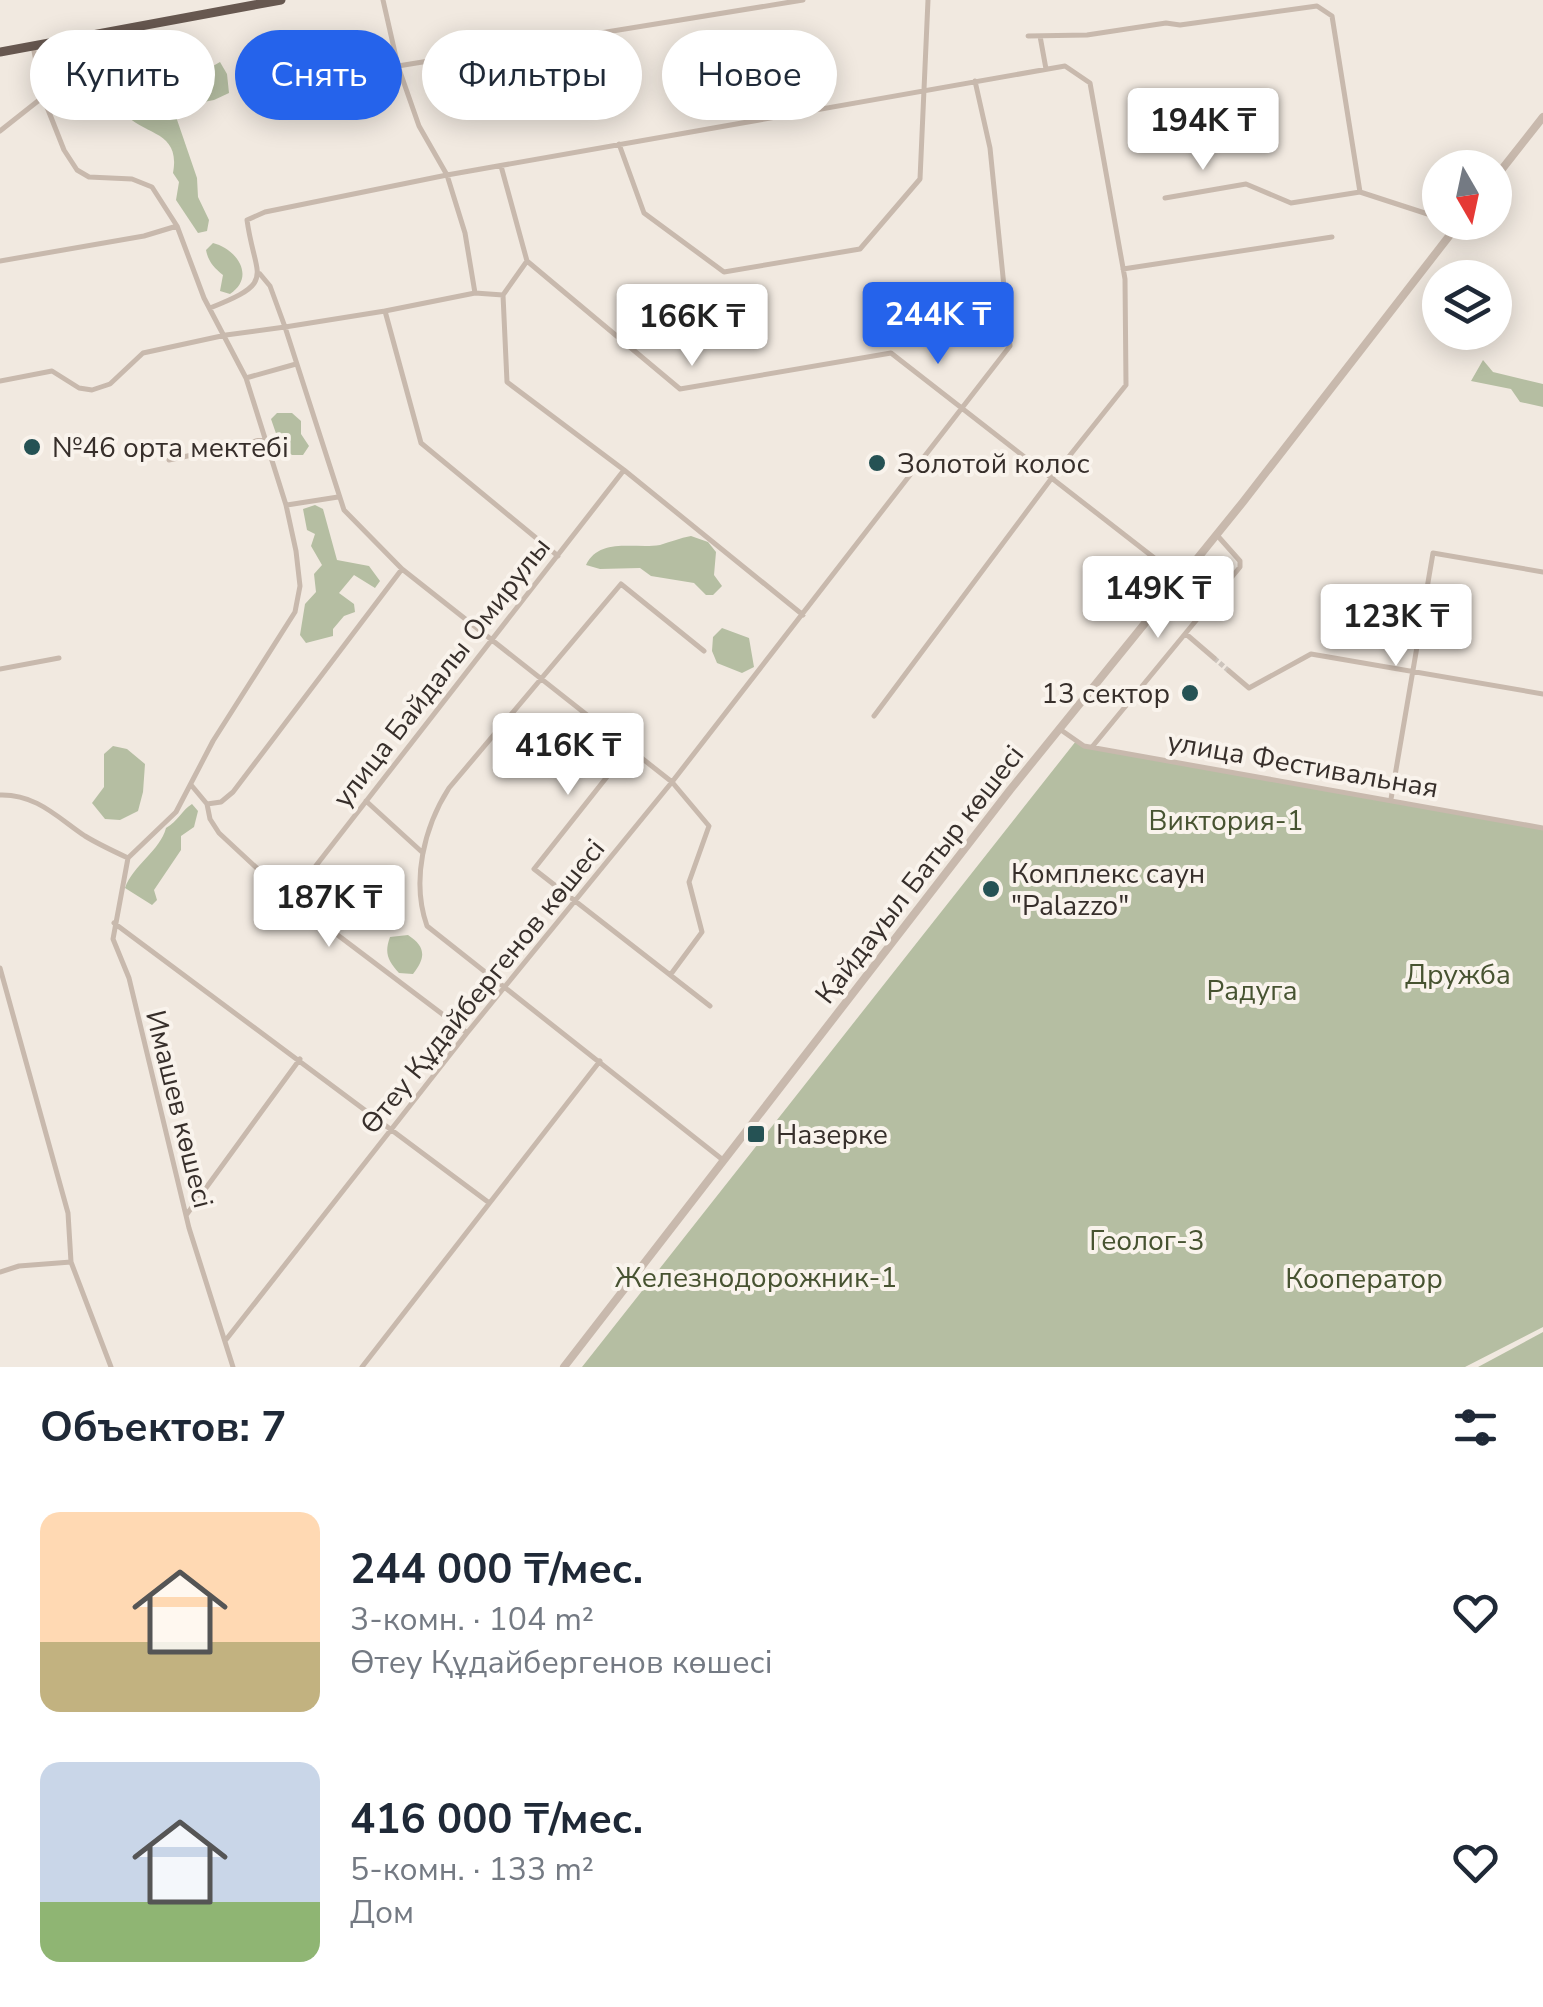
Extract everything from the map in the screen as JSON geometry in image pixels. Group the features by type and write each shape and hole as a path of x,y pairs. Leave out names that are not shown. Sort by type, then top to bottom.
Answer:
{"highway":[{"path":"116,30 281,0"},
{"path":"0,52 30,47"}],"street":[{"path":"383,0 390,30"},
{"path":"402,65 803,0"},
{"path":"619,144 644,213 724,272 860,249 920,179 928,0"},
{"path":"1028,36 1087,35 1317,6 1332,16 1360,192"},
{"path":"1040,36 1046,69"},
{"path":"670,974 702,932 689,882 709,826 672,782 402,570 344,510 285,327 270,286 260,274 246,220 254,215 448,175 1064,66 1090,83 1123,269 1126,385 874,716"},
{"path":"402,78 418,126 448,175 466,233 474,293"},
{"name":"Өтеу Құдайбергенов көшесі","path":"225,1341 467,1032 672,782 1010,346 990,148 975,81"},
{"path":"0,131 30,108"},
{"path":"1512,156 1543,117"},
{"path":"0,795 26,797 85,836 128,858 176,812 214,741 295,612 300,586 286,505 246,378 210,308 177,226 152,187 132,179 89,178 80,174 64,150 52,120"},
{"path":"501,166 527,261 680,389 891,353 1180,578"},
{"path":"1165,198 1246,184 1291,203 1360,192 1422,212"},
{"path":"0,261 144,236 177,226"},
{"path":"1123,269 1332,236"},
{"name":"Қайдауыл Батыр көшесі","path":"564,1367 1010,790 1445,240"},
{"path":"527,261 503,295 507,382 624,470 803,615"},
{"path":"210,308 243,295 260,274"},
{"path":"0,380 52,371 79,388 92,390 110,384 143,353 474,293 503,295"},
{"path":"385,310 421,443 558,556"},
{"path":"246,378 296,364"},
{"path":"170,460 265,439"},
{"name":"улица Байдалы Омирулы","path":"290,899 624,470"},
{"path":"286,505 338,496"},
{"path":"1092,747 1241,566 1216,534"},
{"path":"1391,799 1434,553 1543,572"},
{"path":"208,804 222,802 233,792 402,570"},
{"path":"704,651 621,584 449,788 434,812 423,853 420,889 426,926 724,1161"},
{"path":"1186,634 1214,658"},
{"path":"1229,671 1248,688 1311,654 1543,694"},
{"path":"0,668 59,658"},
{"name":"улица Фестивальная","path":"1061,730 1084,746 1543,828"},
{"path":"629,749 534,870 710,1006"},
{"path":"192,786 208,804 210,819 220,833 290,899 467,1032"},
{"path":"366,801 423,853"},
{"name":"Имашев көшесі","path":"128,858 113,939 129,978 186,1215 233,1367"},
{"path":"114,923 488,1202"},
{"path":"0,968 68,1213 71,1262 112,1367"},
{"path":"186,1215 300,1060"},
{"path":"362,1367 600,1062"},
{"path":"0,1272 20,1266 71,1262"}],"green space":[{"path":"220,62 227,74 229,93 215,100 215,65"},
{"path":"132,120 177,120 197,178 198,197 209,220 207,231 198,233 176,200 179,182 173,173 172,149"},
{"path":"213,243 229,251 240,264 242,280 230,294 220,291 223,275 207,254"},
{"path":"1483,360 1493,372 1543,384 1543,407 1520,402 1511,389 1471,381"},
{"path":"277,413 292,413 301,421 301,434 309,446 303,455 292,455 280,445 271,419"},
{"path":"315,505 323,509 337,560 369,566 380,581 375,588 354,575 339,593 354,604 355,612 344,616 333,629 333,636 306,643 300,635 305,604 316,592 314,574 322,565 311,546 315,534 307,530 303,509"},
{"path":"691,536 708,542 716,552 714,575 722,586 713,595 706,595 694,583 651,576 640,568 600,569 586,565 592,556 609,547 660,545"},
{"path":"722,628 749,638 754,667 742,673 717,663 712,651 713,637"},
{"path":"1076,741 1084,746 1543,829 1543,1327 1465,1367 582,1367"},
{"path":"113,746 127,749 145,764 138,811 120,820 105,819 92,803 104,787 104,754"},
{"path":"192,804 198,811 194,827 181,836 181,850 154,890 157,900 152,905 125,888 166,828"},
{"path":"408,935 422,953 413,974 399,973 387,952 390,937"},
{"path":"1543,1332 1543,1367 1478,1367"}],"tunnel":[{"path":"1214,658 1229,671"}],"place":[{"name":"№46 орта мектебі","path":"32,447"},
{"name":"Золотой колос","path":"877,463"},
{"name":"13 сектор","path":"1190,693"},
{"name":"Комплекс саун \"Palazzo\"","path":"991,889"},
{"name":"Назерке","path":"756,1134"}],"park label":[{"name":"Виктория-1","path":"1226,820"},
{"name":"Дружба","path":"1458,974"},
{"name":"Радуга","path":"1252,990"},
{"name":"Геолог-3","path":"1147,1240"},
{"name":"Железнодорожник-1","path":"756,1277"},
{"name":"Кооператор","path":"1364,1278"}]}
